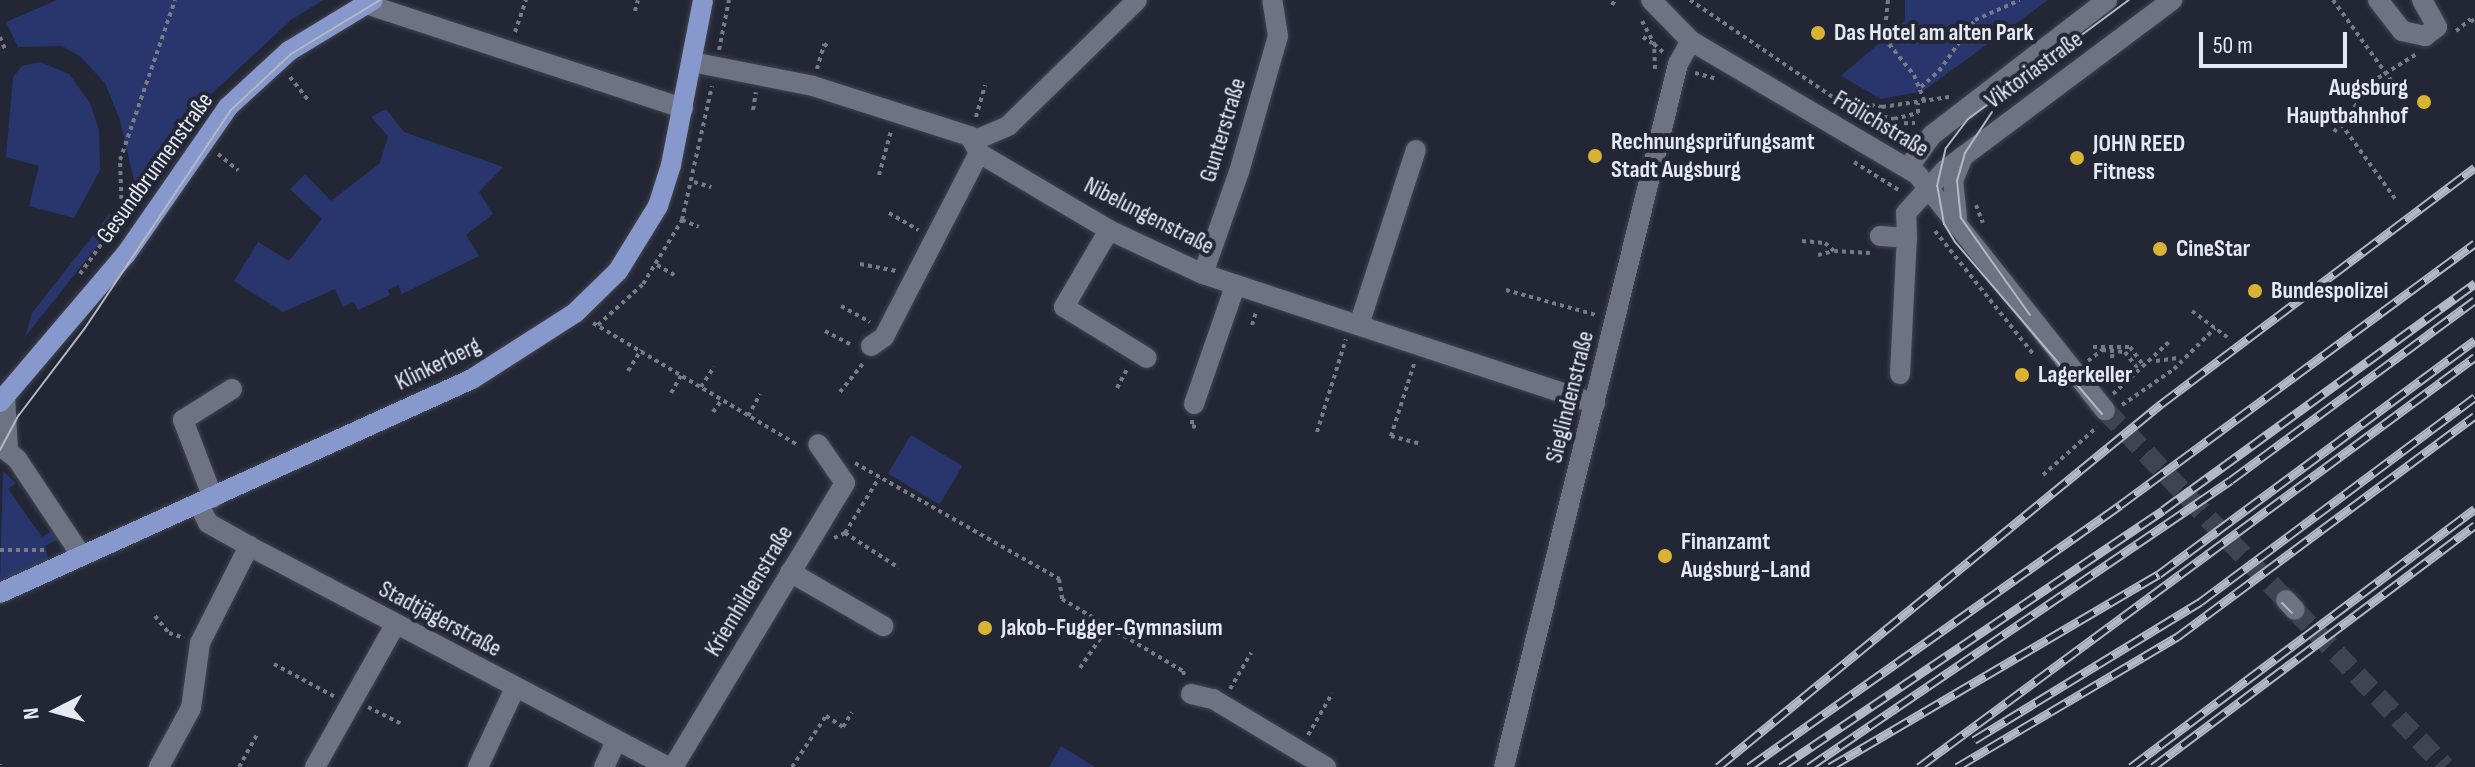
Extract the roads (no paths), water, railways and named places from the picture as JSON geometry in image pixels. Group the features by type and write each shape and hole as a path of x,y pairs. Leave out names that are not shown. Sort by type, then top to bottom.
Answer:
{"main road":[{"name":"Klinkerberg","path":"0,593 79,553 206,501 472,379 575,313 618,271 651,218 671,165 703,0"},
{"name":"Gesundbrunnenstraße","path":"3,399 65,331 126,254 214,124 277,60 369,2"}],"street":[{"path":"862,346 887,332 936,240 974,143 1008,126 1137,0"},
{"name":"Gunterstraße","path":"1203,274 1278,36 1272,0"},
{"name":"Frölichstraße","path":"1651,0 1691,41 1908,168 1957,220 2002,287 2109,402"},
{"name":"Viktoriastraße","path":"1908,168 1932,135 2107,0"},
{"name":"Viktoriastraße","path":"1900,374 1908,259 1906,213 1928,186 1965,153 2086,76 2172,0"},
{"path":"2378,0 2402,31 2413,36 2429,33 2437,27 2422,0"},
{"path":"2410,0 2429,33"},
{"path":"369,2 507,53 683,108"},
{"name":"Sieglindenstraße","path":"1504,767 1678,64 1691,41"},
{"name":"Nibelungenstraße","path":"692,62 813,86 896,109 974,143 1109,230 1203,274 1595,404"},
{"path":"1355,324 1416,150"},
{"path":"1957,220 1953,181 1965,153"},
{"path":"1109,230 1064,307 1147,358"},
{"path":"1880,236 1907,238"},
{"path":"1194,404 1235,286"},
{"path":"206,501 183,420 232,389"},
{"name":"Gesundbrunnenstraße","path":"3,399 4,448"},
{"name":"Kriemhildenstraße","path":"671,767 845,483 818,444"},
{"path":"4,448 79,553"},
{"name":"Stadtjägerstraße","path":"206,501 208,523 395,625 671,767"},
{"path":"159,767 191,708 200,643 249,546"},
{"path":"790,572 883,626"},
{"path":"315,767 395,625"},
{"path":"478,767 515,688"},
{"path":"1191,694 1221,703 1326,767"},
{"path":"604,767 616,741"}],"tunnel":[{"path":"2105,410 2286,600"},
{"path":"2295,610 2445,767"}],"tram line":[{"path":"0,450 19,415 85,328 231,110 291,54 380,0"},
{"path":"2102,414 1955,242 1944,224 1937,186 1946,148 1968,119 2129,0"},
{"path":"1992,112 1965,153 1957,181 1961,218 2030,315"},
{"path":"2282,603 2292,613"}],"railway":[{"path":"1718,767 2161,404 2475,167"},
{"path":"1749,767 2120,505 2475,243"},
{"path":"1781,767 2163,510 2475,283"},
{"path":"1809,767 2231,480 2475,300"},
{"path":"1830,767 2159,574 2475,340"},
{"path":"1919,767 2475,357"},
{"path":"1974,740 2200,602 2475,397"},
{"path":"1957,767 2177,637 2475,416"},
{"path":"2131,767 2475,509"},
{"path":"2153,767 2475,525"}],"place":[{"name":"Das Hotel am alten Park","path":"1818,33"},
{"name":"Augsburg Hauptbahnhof","path":"2424,102"},
{"name":"Rechnungsprüfungsamt Stadt Augsburg","path":"1595,156"},
{"name":"JOHN REED Fitness","path":"2077,158"},
{"name":"CineStar","path":"2160,249"},
{"name":"Bundespolizei","path":"2255,291"},
{"name":"Lagerkeller","path":"2022,375"},
{"name":"Finanzamt Augsburg-Land","path":"1665,556"},
{"name":"Jakob-Fugger-Gymnasium","path":"985,628"}]}
